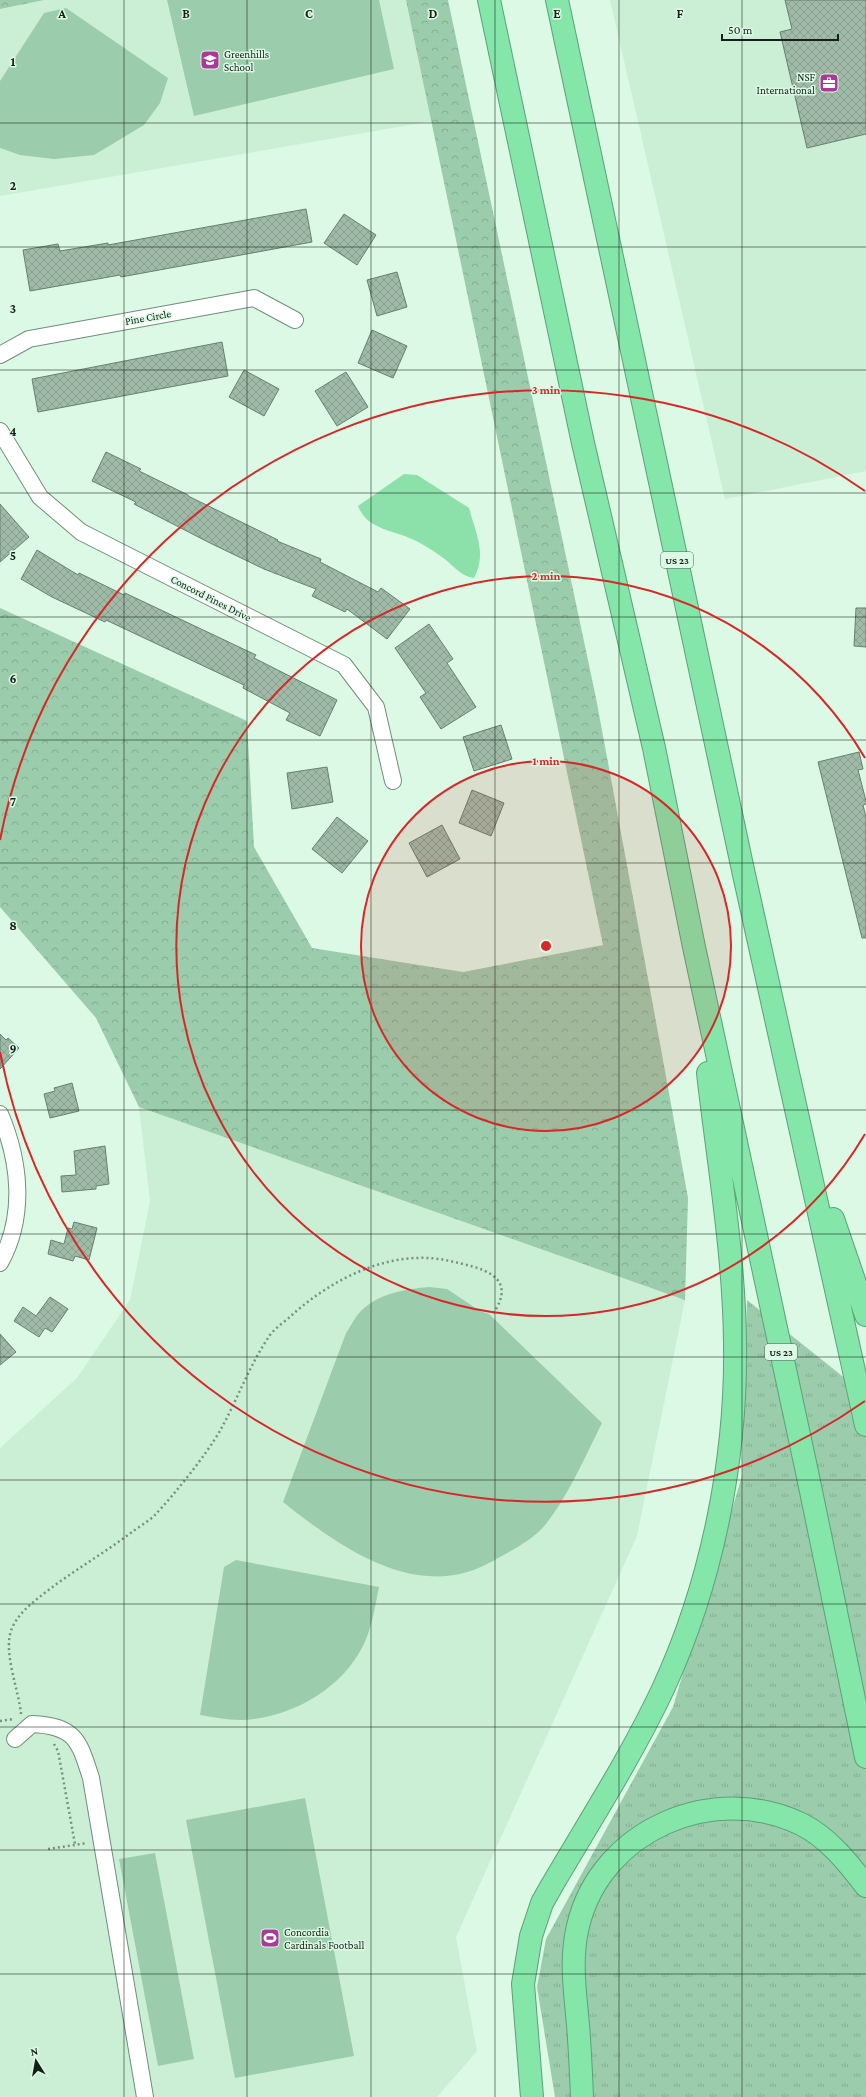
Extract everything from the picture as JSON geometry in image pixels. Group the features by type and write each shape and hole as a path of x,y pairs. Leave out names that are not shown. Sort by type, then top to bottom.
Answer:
{"highway":[{"name":"US 23","path":"488,0 583,443 654,748 694,947 808,1472 866,1757"},
{"name":"US 23","path":"557,0 743,870 866,1425"},
{"path":"532,2097 527,2022 522,1984 531,1936 542,1903 623,1765 663,1689 684,1637 703,1583 718,1520 734,1418 735,1342 730,1266 694,947"},
{"path":"799,1119 866,1315"},
{"path":"582,2097 572,1965 578,1925 591,1891 612,1860 643,1834 668,1820 699,1811 735,1808 766,1811 802,1825 838,1850 866,1886"},
{"path":"527,2022 542,2073 546,2097"}],"street":[{"name":"Pine Circle","path":"0,355 29,339 254,298 295,320"},
{"name":"Concord Pines Drive","path":"0,431 40,497 80,532 344,665 376,706 393,781"},
{"path":"0,1114 10,1139 18,1176 17,1207 12,1236 0,1263"},
{"path":"15,1739 32,1724 53,1725 73,1735 84,1755 91,1778 145,2097"}],"path":[{"path":"21,1717 9,1646 11,1628 23,1611 58,1582 103,1554 153,1516 187,1476 220,1431 256,1356 272,1333 304,1304 336,1282 369,1266 411,1258 442,1259 477,1267 492,1274 499,1282 502,1290 500,1304 493,1314"},
{"path":"0,1721 14,1719"},
{"path":"53,1742 58,1752 75,1844"},
{"path":"48,1849 85,1843"}],"shaded area":[{"name":"Greenhills School","path":"0,0 406,0 433,121 0,196"},
{"path":"610,0 866,0 866,471 725,499"},
{"path":"404,474 417,475 469,508 479,543 480,552 478,569 474,578 461,573 430,548 421,543 378,527 367,519 362,513 358,506"},
{"path":"139,1107 685,1300 637,1536 456,1937 477,2051 437,2097 0,2097 0,1448 77,1378 130,1300 150,1201"}],"green space":[{"path":"0,0 44,0 0,9"},
{"path":"167,0 379,0 394,69 194,116"},
{"path":"406,0 448,0 596,698 659,1038 688,1198 685,1300 139,1107 96,1018 0,907 0,608 247,721 254,847 312,948 463,972 603,945"},
{"path":"66,8 168,78 160,103 144,125 94,155 54,159 20,155 0,148 0,81 44,13"},
{"path":"429,1287 447,1289 480,1311 489,1314 602,1423 562,1501 542,1529 531,1538 496,1560 464,1573 439,1576 415,1574 390,1568 367,1558 322,1532 283,1502 346,1333 360,1312 369,1304 385,1296 411,1289"},
{"path":"747,1300 866,1395 866,2097 555,2097 537,1987 546,1939 673,1707 742,1476"},
{"path":"236,1560 379,1587 369,1632 363,1646 353,1662 341,1676 312,1699 295,1708 277,1714 240,1720 200,1715 224,1567"},
{"name":"Concordia Cardinals Football","path":"305,1798 354,2056 235,2078 186,1820"},
{"path":"155,1853 194,2059 158,2066 119,1859"}],"building":[{"name":"NSF International","path":"785,0 866,0 866,134 807,148 780,32 792,29"},
{"path":"306,209 312,242 121,277 120,275 30,291 23,250 58,244 60,251 108,243 108,245"},
{"path":"344,214 376,235 357,265 324,243"},
{"path":"397,272 407,307 377,316 367,280"},
{"path":"372,330 407,346 393,378 358,363"},
{"path":"222,342 228,376 38,412 32,379"},
{"path":"244,370 279,389 264,416 229,397"},
{"path":"346,372 368,407 337,426 315,391"},
{"path":"106,452 141,469 139,471 278,540 277,541 321,559 320,562 378,592 381,588 410,609 387,639 347,609 345,612 312,596 316,589 264,569 210,543 134,504 136,502 92,481"},
{"path":"0,504 29,537 0,562"},
{"path":"37,550 78,575 79,573 124,595 125,593 256,655 254,658 337,700 320,736 286,720 290,713 243,688 244,685 106,620 105,622 52,597 21,579"},
{"path":"856,608 866,608 866,647 854,646"},
{"path":"429,624 453,659 447,663 476,707 441,729 420,697 426,693 395,648"},
{"path":"501,725 512,759 474,771 463,737"},
{"path":"859,752 863,769 858,770 866,801 866,804 863,805 866,817 866,938 862,938 818,762"},
{"path":"327,767 333,802 292,809 287,773"},
{"path":"472,790 504,803 491,836 459,823"},
{"path":"337,817 368,841 342,873 312,849"},
{"path":"442,825 460,859 427,877 409,843"},
{"path":"0,1034 6,1040 8,1038 19,1048 0,1069"},
{"path":"72,1083 79,1111 50,1118 44,1094 55,1091 54,1088"},
{"path":"105,1146 109,1184 96,1186 96,1189 62,1192 61,1176 76,1175 74,1151"},
{"path":"74,1222 97,1228 89,1260 75,1256 73,1261 48,1254 51,1240 64,1244 68,1228 72,1229"},
{"path":"50,1297 68,1309 52,1332 45,1328 39,1337 14,1321 23,1307 36,1316"},
{"path":"0,1334 16,1352 0,1365"}],"place":[{"name":"Greenhills School","path":"210,60"},
{"name":"NSF International","path":"829,83"},
{"name":"Concordia Cardinals Football","path":"270,1938"}]}
